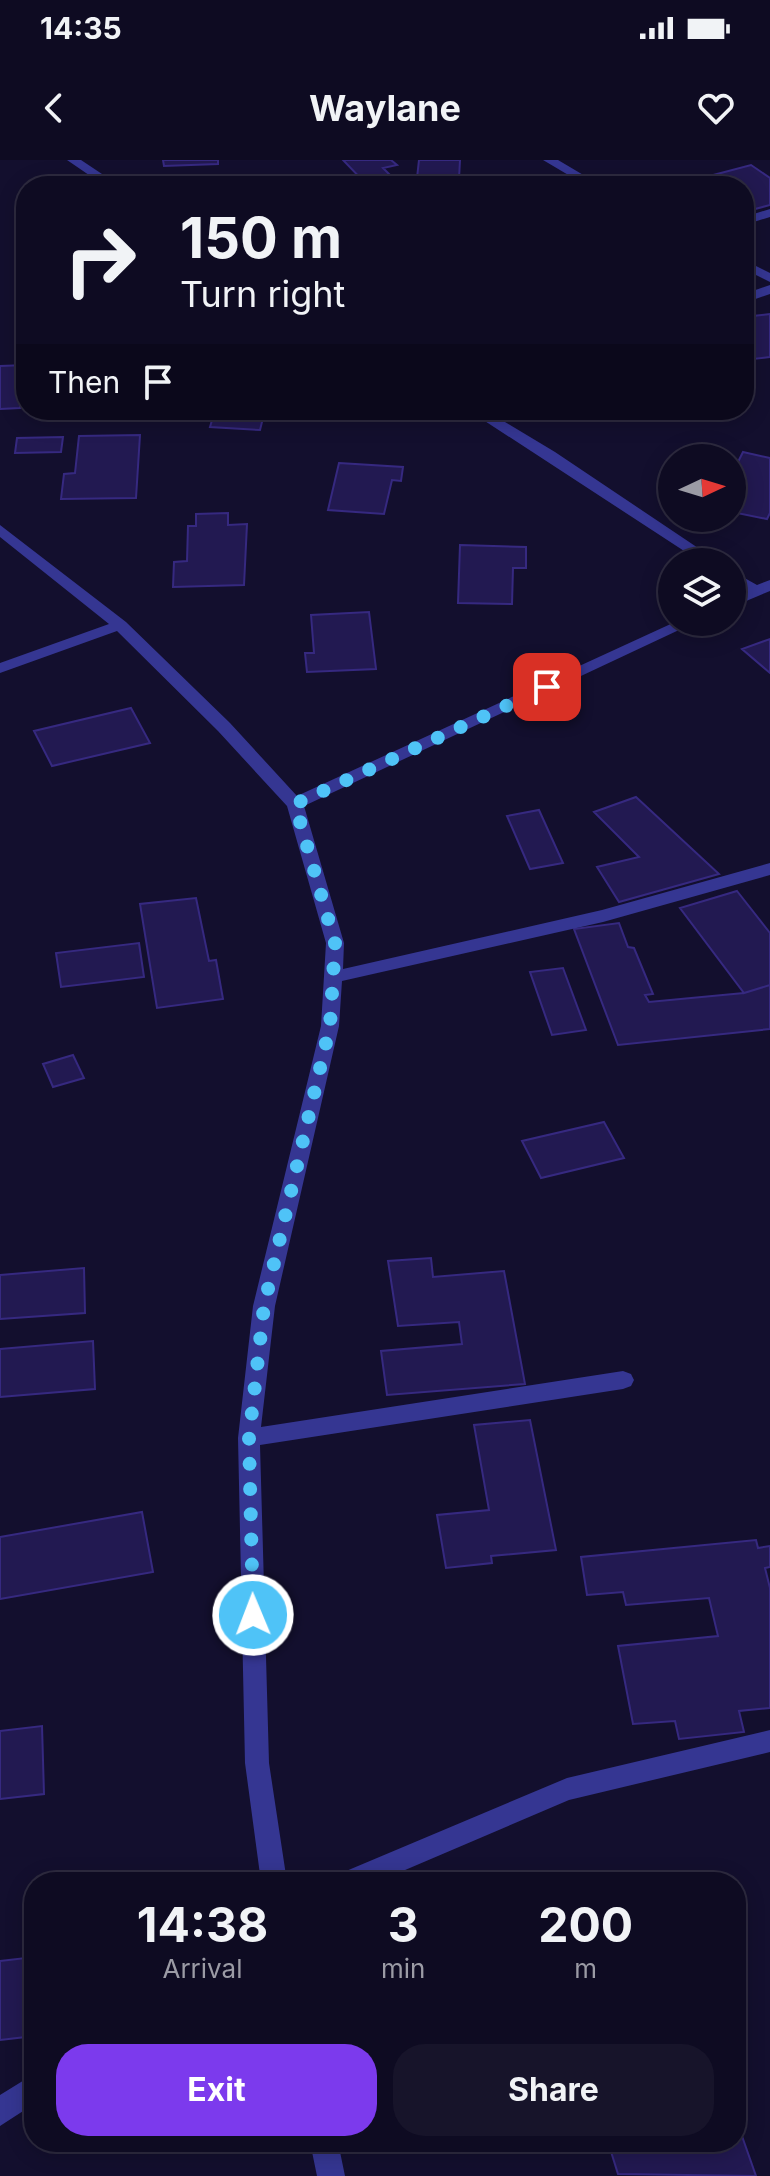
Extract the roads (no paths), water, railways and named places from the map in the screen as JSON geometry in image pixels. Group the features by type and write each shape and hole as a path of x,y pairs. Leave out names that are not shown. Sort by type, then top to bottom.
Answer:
{"street":[{"path":"73,160 98,176"},
{"path":"549,160 578,176"},
{"path":"492,420 690,548"},
{"path":"0,530 120,625 224,727 295,804 335,943 330,1026 264,1306 249,1438 257,1763 273,1872"},
{"path":"0,668 120,625"},
{"path":"295,804 658,636"},
{"path":"333,977 603,916 770,869"},
{"path":"249,1438 623,1380"},
{"path":"372,1872 567,1789 770,1741"},
{"path":"0,2112 24,2094"},
{"path":"326,2152 331,2176"}]}
